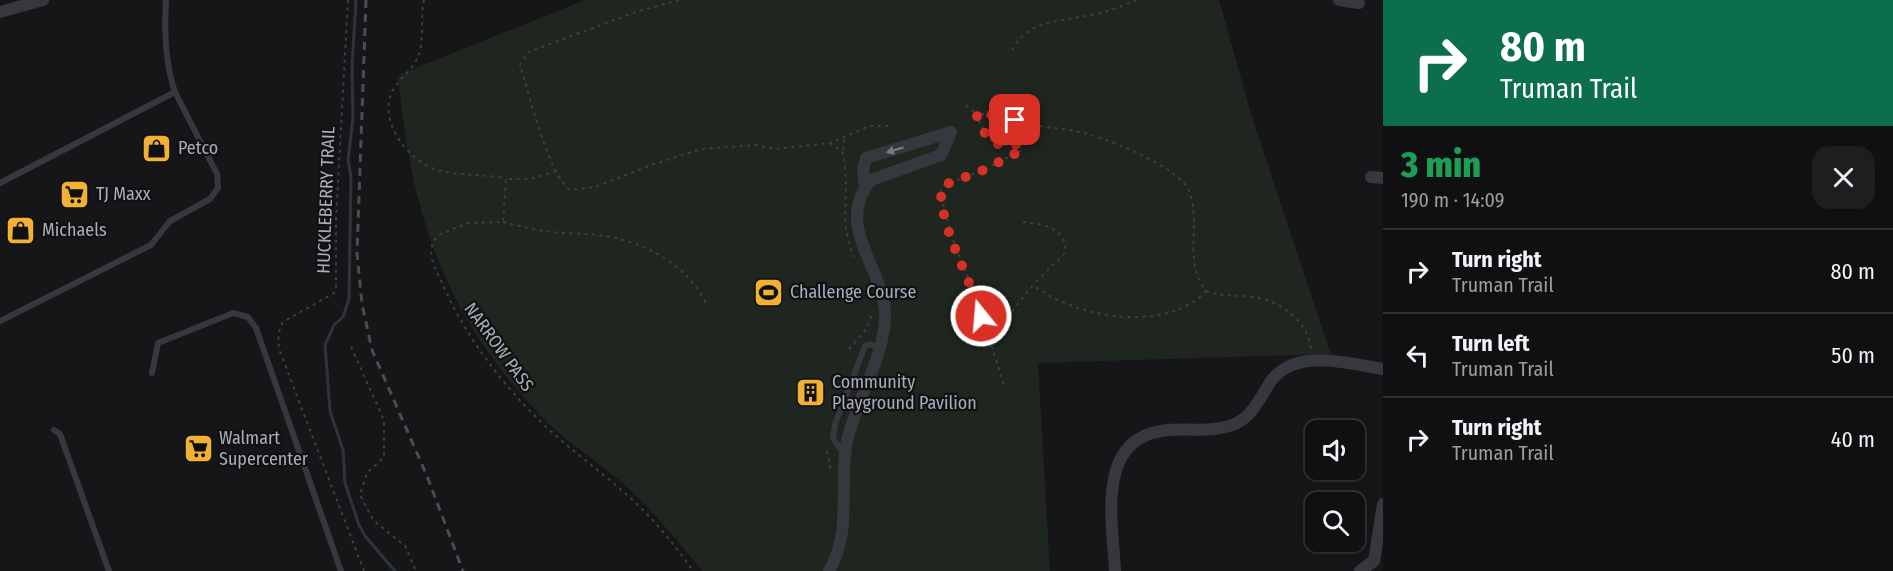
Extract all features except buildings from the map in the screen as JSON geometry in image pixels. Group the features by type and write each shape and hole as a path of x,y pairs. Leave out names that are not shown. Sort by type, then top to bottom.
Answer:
{"street":[{"path":"0,12 43,0"},
{"path":"1339,0 1359,3"},
{"path":"829,571 837,553 844,520 845,455 855,413 879,349 885,321 879,280 857,234 857,219 865,187 863,170 866,158 951,132 941,155 880,175 865,187"},
{"path":"1115,571 1112,497 1116,466 1123,454 1145,435 1161,431 1219,428 1240,421 1252,411 1272,379 1282,370 1312,360 1383,369"},
{"path":"1360,571 1374,561 1383,504"}],"lane":[{"path":"0,321 151,245 170,221 210,199 218,188 217,174 169,76 166,53 166,0"},
{"path":"0,183 175,92"},
{"path":"152,373 158,343 233,314 249,317 256,328 341,571"},
{"path":"54,430 60,434 109,571"}],"path":[{"name":"HUCKLEBERRY TRAIL","path":"348,0 336,219 336,286 334,293 284,322 278,339 279,349 364,571"},
{"path":"424,0 418,58 392,92 389,105 391,120 403,146 423,165 438,170 487,174 507,179 531,179 556,171"},
{"path":"680,0 576,33 528,52 522,58 520,65 526,85 556,171 564,185 577,191 595,187 651,165 701,149 756,145 774,149 830,143 845,138 858,129 869,126 889,126"},
{"path":"1012,50 1023,34 1037,26 1052,20 1087,16 1136,0"},
{"path":"966,105 976,114 984,134 990,140 1022,147 1013,156 972,176 944,185 941,189 954,243 972,286 1005,388"},
{"path":"976,114 999,115 1030,124 1092,135 1164,167 1180,177 1191,200 1194,259 1198,277 1206,291 1221,295 1263,298 1284,308 1306,332 1312,360"},
{"path":"842,150 845,138"},
{"path":"507,179 503,222 550,232 611,237 641,246 679,269 699,291 706,304"},
{"name":"NARROW PASS","path":"503,222 468,223 438,235 433,241 430,250 431,260 449,300 473,340 501,378 534,415 647,514 693,571"},
{"path":"989,341 1033,285 1065,253 1063,236 1053,229 1023,222"},
{"path":"1033,285 1052,298 1074,307 1133,317 1157,316 1178,310 1190,305 1206,291"},
{"path":"849,349 867,328 873,313"},
{"path":"351,347 384,420 384,457 368,473 360,495 373,520 405,546 416,571"},
{"path":"827,451 833,479"}],"shaded area":[{"path":"585,0 1219,0 1252,117 1331,354 1038,363 1050,571 702,571 641,501 619,480 547,422 505,375 477,336 455,297 437,257 412,171 398,75"}],"waterway":[{"path":"356,0 352,67 353,117 348,160 351,176 349,299 343,317 334,325 325,345 330,411 343,450 345,483 365,536 395,571"}],"railway":[{"path":"366,0 357,253 362,304 372,350 427,476 463,571"}],"place":[{"name":"Petco","path":"157,148"},
{"name":"TJ Maxx","path":"75,194"},
{"name":"Michaels","path":"21,230"},
{"name":"Challenge Course","path":"769,292"},
{"name":"Community Playground Pavilion","path":"811,392"},
{"name":"Walmart Supercenter","path":"198,448"}],"route":[{"path":"981,316 968,273 954,243 940,192 944,185 972,176 1022,150 1020,145 1004,146 990,140 984,134 976,114 999,115 1015,120"}]}
